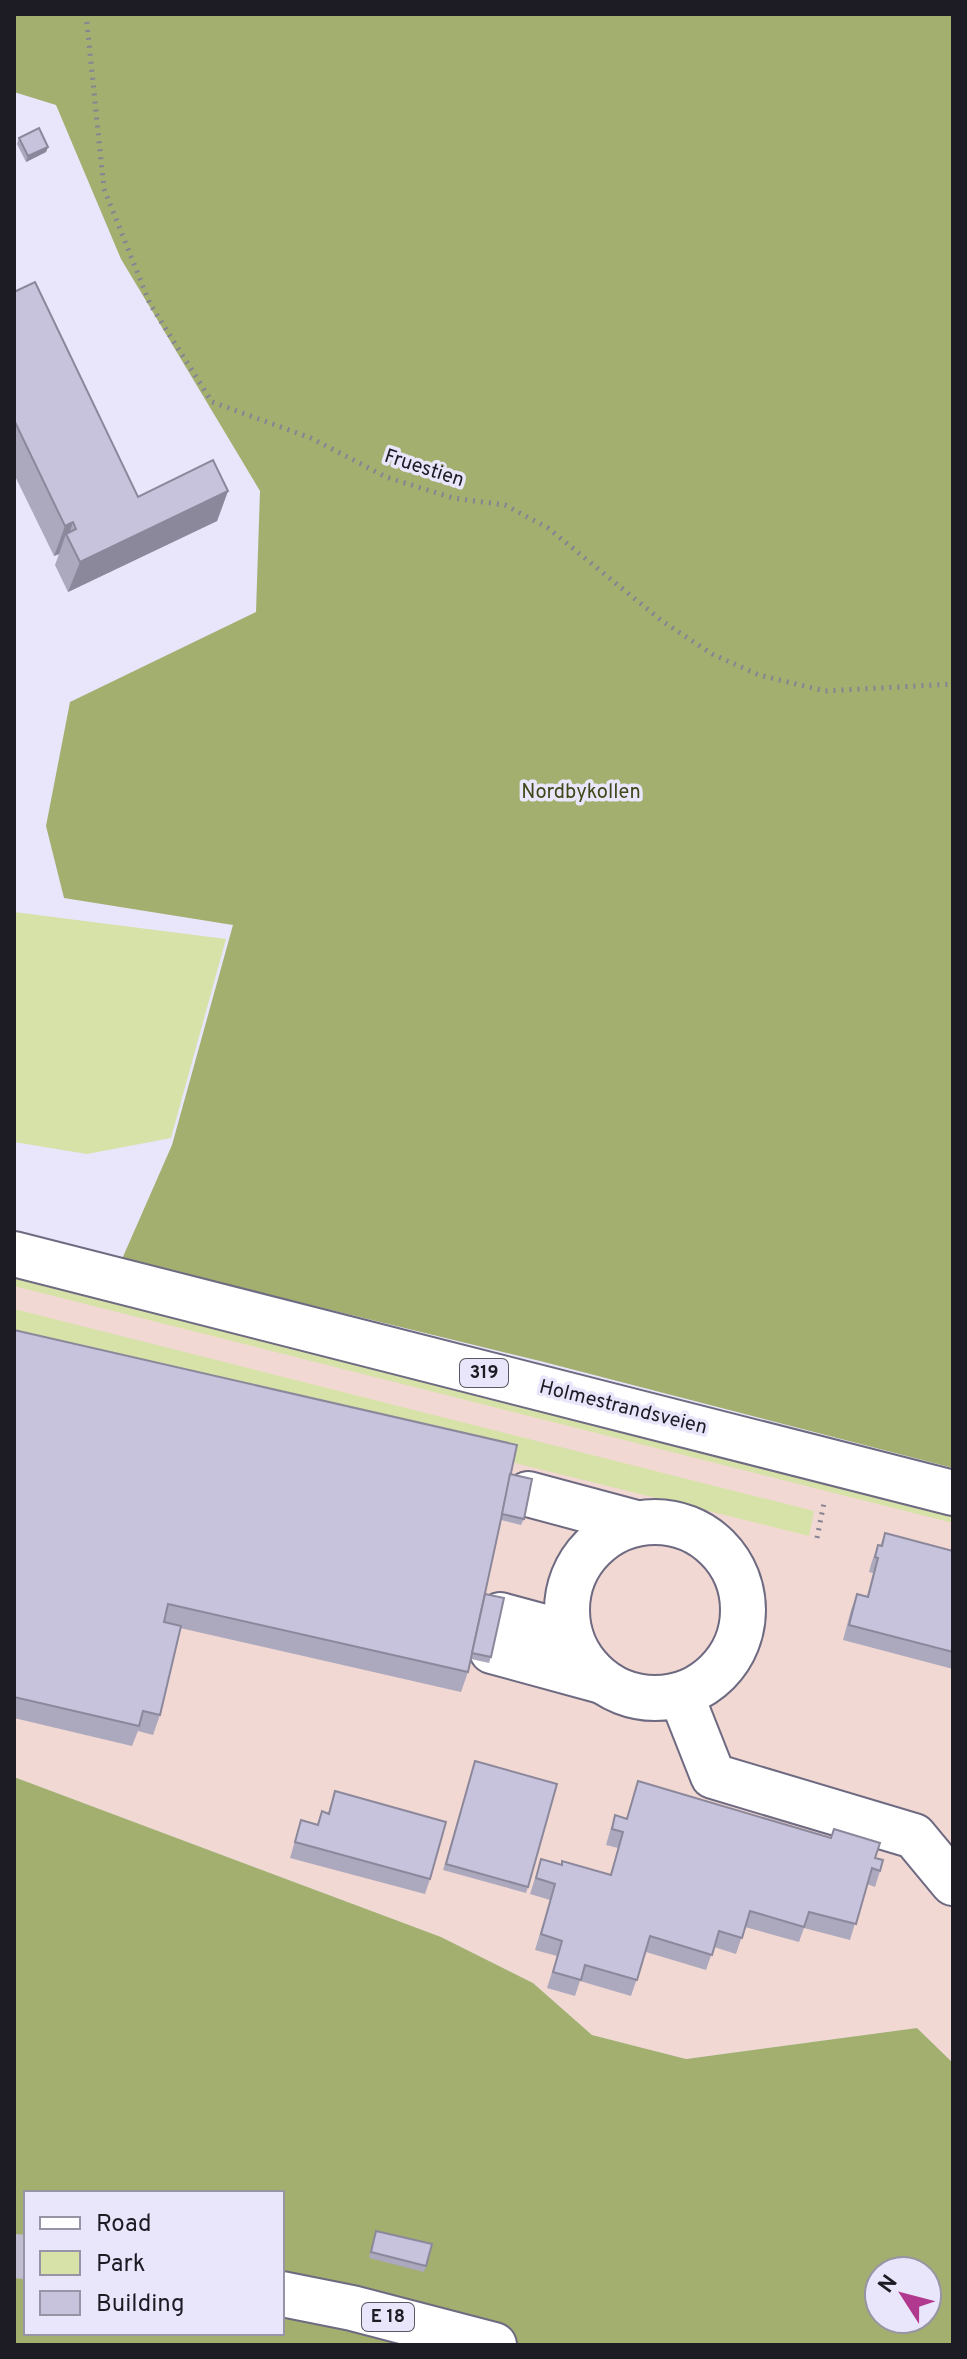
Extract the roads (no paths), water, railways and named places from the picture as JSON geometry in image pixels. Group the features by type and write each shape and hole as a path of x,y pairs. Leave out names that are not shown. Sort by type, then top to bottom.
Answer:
{"main road":[{"name":"Holmestrandsveien","path":"14,1254 953,1493"},
{"path":"496,1632 584,1657 626,1694 654,1699 681,1695 706,1683 726,1663 740,1636 744,1605 737,1575 720,1549 696,1531 666,1522 622,1529 526,1504"},
{"path":"584,1657 566,1608 572,1580 585,1556 622,1529"},
{"path":"681,1695 713,1776 914,1836 953,1883"},
{"name":"E 18","path":"284,2294 352,2308 494,2345"}],"tunnel":[{"path":"14,2256 24,2257"}],"park label":[{"name":"Nordbykollen","path":"581,793"}]}
